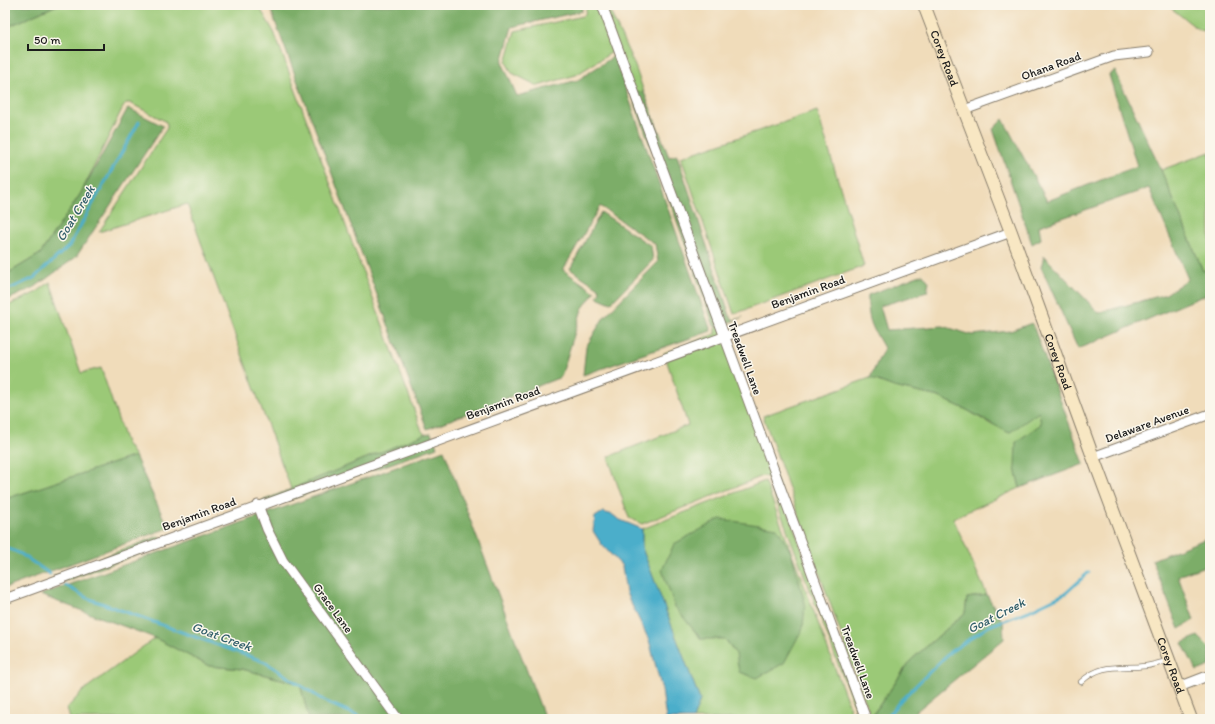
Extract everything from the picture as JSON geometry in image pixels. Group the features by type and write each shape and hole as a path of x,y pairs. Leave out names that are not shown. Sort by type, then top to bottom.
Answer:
{"street":[{"name":"Treadwell Lane","path":"602,5 866,719"},
{"name":"Corey Road","path":"924,5 1011,232 1191,719"},
{"name":"Ohana Road","path":"964,110 1114,56 1149,52"},
{"name":"Benjamin Road","path":"5,599 258,505 1011,232"},
{"name":"Delaware Avenue","path":"1093,457 1210,414"},
{"name":"Grace Lane","path":"258,505 267,530 284,561 398,719"},
{"path":"1179,687 1210,675"}],"lane":[{"path":"1081,682 1089,674 1102,668 1112,666 1147,666 1169,661"}],"green space":[{"path":"5,5 57,5 5,28"},
{"path":"57,5 258,5 274,32 422,431 425,434 291,489 187,204 99,232 167,128 165,121 130,103 126,103 122,109 81,193 40,254 5,275 5,28"},
{"path":"269,5 582,5 582,11 512,27 502,62 517,96 578,80 614,56 711,331 583,375 586,347 604,317 658,262 655,244 600,206 563,270 595,292 582,309 561,377 427,429"},
{"path":"587,5 607,5 635,66 644,92 632,94 616,52 614,51 576,75 538,86 512,73 506,62 515,31 583,16"},
{"path":"1167,5 1210,5 1210,32 1199,30"},
{"path":"1115,71 1161,170 1203,271 1210,269 1210,293 1078,349 1041,267 1044,256 1099,313 1166,294 1188,279 1149,188 1039,226 1041,239 1032,244 993,129 1003,119 1047,201 1137,166 1109,75"},
{"path":"644,92 669,157 677,155 730,316 734,320 743,317 720,326 714,326 632,94"},
{"path":"128,108 163,126 76,257 35,287 5,301 5,275 40,254 81,193"},
{"path":"817,111 864,266 734,314 681,157"},
{"path":"1210,152 1210,269 1203,271 1161,170"},
{"path":"601,212 651,246 653,260 611,303 597,297 600,292 599,288 570,269"},
{"path":"923,274 929,282 927,292 880,306 887,330 943,326 972,335 1010,331 1032,323 1084,464 1020,488 1015,468 1016,442 1041,424 1039,412 1009,433 967,410 939,397 894,387 870,378 884,348 869,317 868,295"},
{"path":"50,282 81,373 101,368 126,443 135,456 5,499 5,307 37,292"},
{"path":"720,326 864,719 859,719 767,477 763,476 642,524 629,518 608,457 688,425 664,353 715,334 715,328"},
{"path":"870,378 894,387 939,397 967,410 992,425 1039,411 1041,424 1015,468 1020,488 953,518 987,595 967,598 965,613 911,660 871,717 763,416"},
{"path":"431,433 437,447 65,581 53,576 159,536 162,542 425,434"},
{"path":"444,450 545,719 309,719 300,684 242,669 209,666 155,638 40,595"},
{"path":"135,456 168,528 5,588 5,499"},
{"path":"765,481 854,719 693,719 700,700 642,548 642,529"},
{"path":"720,519 777,528 791,552 805,603 803,628 784,663 757,678 739,672 736,654 725,639 701,639 675,607 662,570 674,544"},
{"path":"1210,537 1210,564 1178,576 1194,620 1179,629 1152,560"},
{"path":"987,595 1003,622 1004,639 907,719 870,719 911,660 965,613 967,598"},
{"path":"1198,636 1210,648 1210,666 1197,671 1182,643"},
{"path":"155,638 209,666 242,669 300,684 309,719 70,719 67,708 85,689"}],"water":[{"path":"603,512 613,515 618,519 642,529 642,548 700,700 693,719 666,719 662,690 649,640 626,593 622,566 602,545 593,531 595,517"}],"waterway":[{"name":"Goat Creek","path":"5,291 34,278 69,246 139,122"},
{"name":"Goat Creek","path":"5,547 21,554 50,574"},
{"name":"Goat Creek","path":"885,719 901,700 950,652 989,626 1029,611 1066,593 1089,572"},
{"name":"Goat Creek","path":"65,585 87,598 265,662 326,702 366,719"}]}
